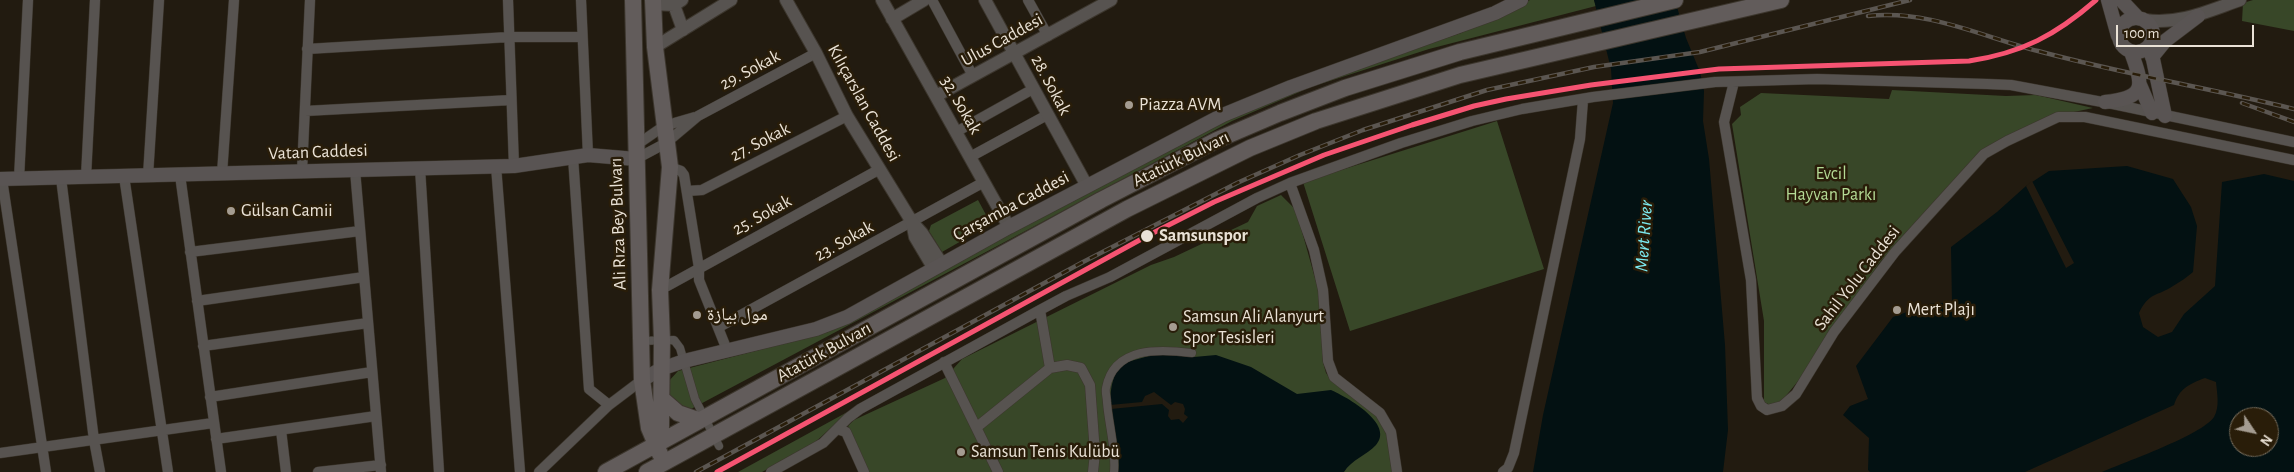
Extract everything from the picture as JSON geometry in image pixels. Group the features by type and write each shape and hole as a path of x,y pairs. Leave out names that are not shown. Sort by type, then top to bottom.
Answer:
{"main road":[{"name":"Ali Rıza Bey Bulvarı","path":"633,0 638,341 645,411 649,428 663,463"},
{"name":"Çarşamba Caddesi","path":"642,380 661,369 684,361 816,329 847,317 1009,227 1223,115 1291,87 1495,14 1521,0"},
{"name":"Atatürk Bulvarı","path":"606,472 701,418 1101,200 1217,140 1345,88 1460,52 1676,0"},
{"name":"Atatürk Bulvarı","path":"647,472 716,440 1127,209 1250,148 1316,120 1460,75 1781,0"},
{"path":"2105,102 2130,97 2140,85 2140,75 2131,52 2122,45 2118,36 2108,0"},
{"path":"2121,0 2152,27 2151,51 2158,114"},
{"path":"653,2 655,47 670,166 660,290 662,340 661,427 656,445"},
{"path":"2131,52 2151,51 2198,16"},
{"path":"2118,36 2124,22 2141,19"},
{"path":"2140,85 2158,114"},
{"name":"Vatan Caddesi","path":"1,179 514,166 573,157 636,152"},
{"path":"662,399 678,413 701,418"}],"street":[{"path":"19,179 28,0"},
{"path":"86,177 95,0"},
{"path":"148,176 159,0"},
{"path":"222,174 234,0"},
{"path":"302,172 310,0"},
{"path":"508,0 514,166"},
{"path":"581,0 582,37 593,155"},
{"path":"655,47 730,0"},
{"name":"Kılıçarslan Caddesi","path":"786,0 816,53 847,116 912,222 922,233 938,267"},
{"name":"32. Sokak","path":"882,0 1009,227"},
{"path":"892,19 924,0"},
{"path":"932,0 973,76"},
{"name":"28. Sokak","path":"985,0 1087,186"},
{"path":"1028,0 1048,36"},
{"path":"2141,19 2156,22 2198,16 2240,0"},
{"path":"653,2 678,2 682,30"},
{"name":"Ulus Caddesi","path":"936,96 1048,36 1102,2"},
{"path":"308,49 509,37 582,37"},
{"name":"29. Sokak","path":"698,116 816,53"},
{"path":"772,472 816,448 860,409 1066,296 1110,277 1257,198 1290,183 1401,143 1472,121 1522,109 1715,82 1817,79 2011,85 2105,102 2294,142"},
{"name":"Sahil Yolu Caddesi","path":"1734,82 1724,122 1750,280 1757,398 1761,406 1767,410 1782,406 1796,394 1834,332 1896,252 1984,154 2045,122 2058,117 2085,118 2294,160"},
{"path":"956,132 1033,89"},
{"path":"1503,472 1508,468 1514,453 1588,99"},
{"path":"304,110 511,100"},
{"path":"970,157 1047,115"},
{"path":"636,152 698,116"},
{"path":"636,152 698,116"},
{"name":"27. Sokak","path":"687,191 702,190 847,116"},
{"path":"573,157 589,389 609,405"},
{"path":"496,166 520,472"},
{"path":"670,166 681,171 684,175 699,268 699,280 727,350"},
{"path":"420,168 439,472"},
{"name":"25. Sokak","path":"660,290 880,169"},
{"path":"318,472 381,468 355,170"},
{"path":"180,175 221,472"},
{"path":"124,176 168,472"},
{"path":"61,178 94,440 100,472"},
{"path":"1,179 46,472"},
{"name":"23. Sokak","path":"719,328 984,182"},
{"path":"1290,183 1314,250 1323,290 1328,361 1334,376 1380,413 1391,432 1397,472"},
{"path":"190,252 360,231"},
{"path":"197,301 364,277"},
{"path":"1040,310 1050,368"},
{"path":"203,346 368,323"},
{"path":"638,341 674,340 680,348 701,418 716,440"},
{"path":"1114,472 1115,458 1106,388 1117,364 1136,354 1162,349 1192,353"},
{"path":"944,362 998,472"},
{"path":"977,427 1050,368 1067,365 1081,368 1090,385 1095,453 1092,472"},
{"path":"210,397 372,372"},
{"name":"Çarşamba Caddesi","path":"539,472 609,405 642,380"},
{"path":"216,439 376,416"},
{"path":"0,453 213,423"},
{"path":"837,429 846,432 864,472"},
{"path":"281,430 286,472"}],"green space":[{"path":"1530,0 1594,0 1596,6 1429,49 1311,87 1232,121 691,409 682,409 670,398 668,382 678,371 828,332 1228,117 1310,84 1461,33"},
{"path":"2253,0 2294,0 2294,31 2242,21 2243,3"},
{"name":"Evcil Hayvan Parkı","path":"1892,90 2006,96 2036,95 2093,108 2055,116 1984,153 1880,262 1803,375 1776,408 1764,402 1764,321 1732,124 1741,115 1740,107 1761,93 1889,99"},
{"path":"1497,121 1544,269 1350,331 1303,182"},
{"name":"Samsun Ali Alanyurt Spor Tesisleri","path":"1281,195 1296,210 1320,296 1323,362 1326,373 1332,381 1380,416 1388,432 1395,472 869,472 848,426 854,420 945,378 962,359 1151,265 1174,257 1248,222 1257,206"},
{"path":"978,200 991,224 942,252 929,231 931,225"},
{"path":"851,410 813,444 762,472 738,472"}],"water":[{"name":"Mert River","path":"1594,0 1675,0 1686,38 1700,72 1704,91 1703,121 1709,159 1725,345 1728,430 1723,472 1533,472 1543,415 1613,103 1611,69"},
{"path":"2127,166 2173,179 2191,207 2197,226 2193,272 2146,301 2139,313 2143,327 2158,337 2172,332 2184,314 2215,286 2222,182 2264,174 2294,181 2294,472 2102,472 2179,440 2207,424 2216,413 2218,400 2216,382 2205,378 2185,388 2176,399 2174,405 2025,472 1870,472 1868,470 1869,438 1843,415 1850,406 1868,399 1856,366 1893,317 1932,303 1952,303 1951,247 1997,212 2026,186 2049,171"},
{"path":"1163,352 1194,357 1216,355 1251,367 1297,394 1331,390 1367,412 1379,429 1380,437 1376,445 1351,464 1344,472 1118,472 1119,458 1111,405 1114,379 1120,364"}],"pier":[{"path":"2032,181 2074,263 2066,268 2026,186"},
{"path":"1154,392 1171,405 1175,402 1183,404 1184,414 1188,417 1183,423 1179,419 1171,420 1168,416 1169,410 1162,404 1111,409 1110,405 1142,402 1145,396"}],"railway":[{"path":"696,472 1083,262 1237,183 1363,130 1487,90 1594,67 1700,52 1910,0"},
{"path":"1868,16 1890,15 1933,20 2070,59 2294,109"},
{"path":"2242,103 2294,122"}],"transit line":[{"path":"717,472 1147,236 1214,202 1324,155 1474,106 1591,85 1719,69 1969,61 1988,58 2022,47 2052,33 2096,0"}],"place":[{"name":"Piazza AVM","path":"1129,105"},
{"name":"Gülsan Camii","path":"231,211"},
{"name":"Samsunspor","path":"1147,236"},
{"name":"Mert Plajı","path":"1897,310"},
{"name":"مول بيازة","path":"697,315"},
{"name":"Samsun Ali Alanyurt Spor Tesisleri","path":"1173,327"},
{"name":"Samsun Tenis Kulübü","path":"961,452"}]}
